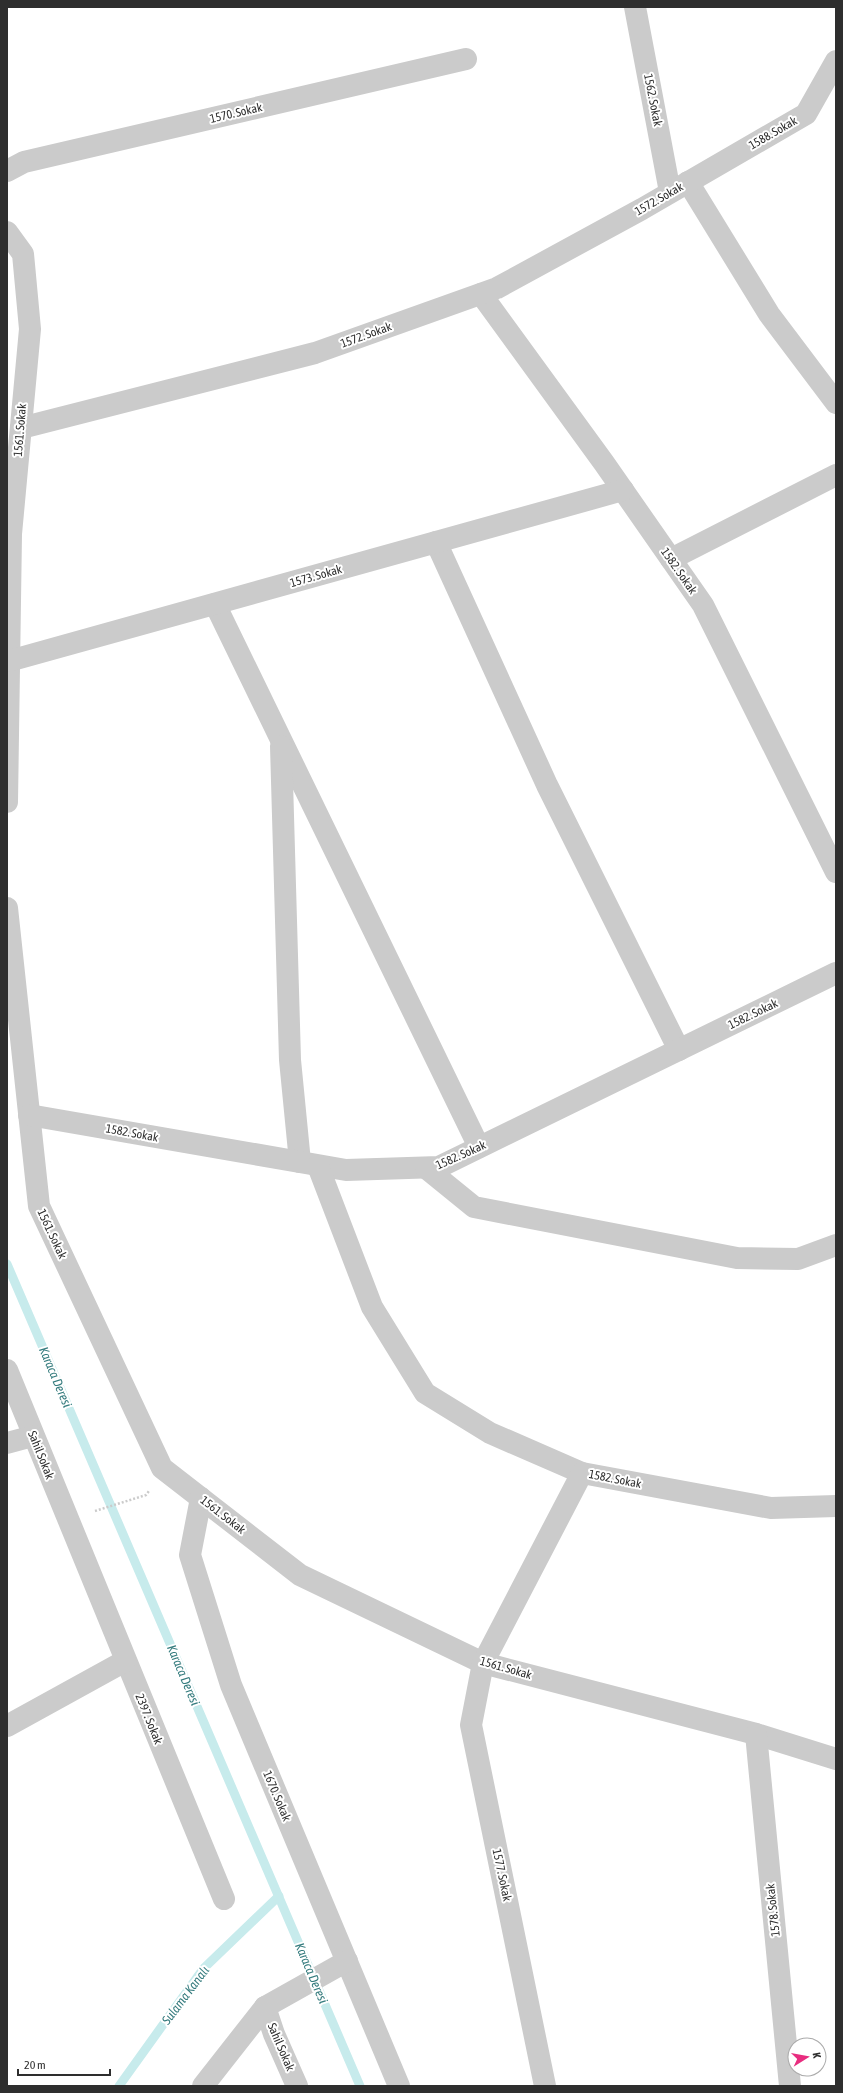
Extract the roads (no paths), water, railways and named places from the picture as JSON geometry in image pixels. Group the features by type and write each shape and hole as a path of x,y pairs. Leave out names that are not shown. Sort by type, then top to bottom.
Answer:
{"street":[{"name":"1562. Sokak","path":"635,7 679,187"},
{"name":"1570. Sokak","path":"7,171 24,162 466,59"},
{"name":"1588. Sokak","path":"679,187 806,114 836,61"},
{"name":"1572. Sokak","path":"21,428 315,353 481,294 497,288 679,187"},
{"path":"679,187 769,314 836,403"},
{"name":"1561. Sokak","path":"7,232 23,254 30,328 11,534 7,802"},
{"name":"1582. Sokak","path":"481,294 623,490 703,605 836,872"},
{"path":"671,559 836,475"},
{"name":"1573. Sokak","path":"9,661 623,490"},
{"path":"436,542 547,785 679,1050"},
{"path":"215,604 479,1147"},
{"path":"281,739 290,1060 309,1164 372,1307 425,1393 490,1433 582,1473"},
{"name":"1561. Sokak","path":"7,908 39,1206 162,1468 300,1575 483,1663 756,1734 836,1759"},
{"name":"1582. Sokak","path":"29,1115 346,1170 438,1168 836,973"},
{"path":"426,1168 474,1207 730,1256 798,1258 836,1245"},
{"name":"Sahil Sokak","path":"7,1370 71,1529"},
{"path":"7,1444 33,1436"},
{"name":"1582. Sokak","path":"483,1663 582,1473 771,1508 836,1506"},
{"name":"1670. Sokak","path":"201,1498 190,1555 231,1685 400,2086"},
{"name":"2397. Sokak","path":"71,1529 224,1899"},
{"path":"7,1726 126,1661"},
{"name":"1577. Sokak","path":"483,1663 471,1725 545,2086"},
{"name":"1578. Sokak","path":"756,1734 790,2086"},
{"path":"203,2086 265,2007 347,1961"},
{"name":"Sahil Sokak","path":"265,2007 274,2034 297,2086"}],"waterway":[{"name":"Karaca Deresi","path":"7,1264 360,2086"},
{"name":"Sulama Kanalı","path":"119,2086 203,1969 279,1896"}]}
